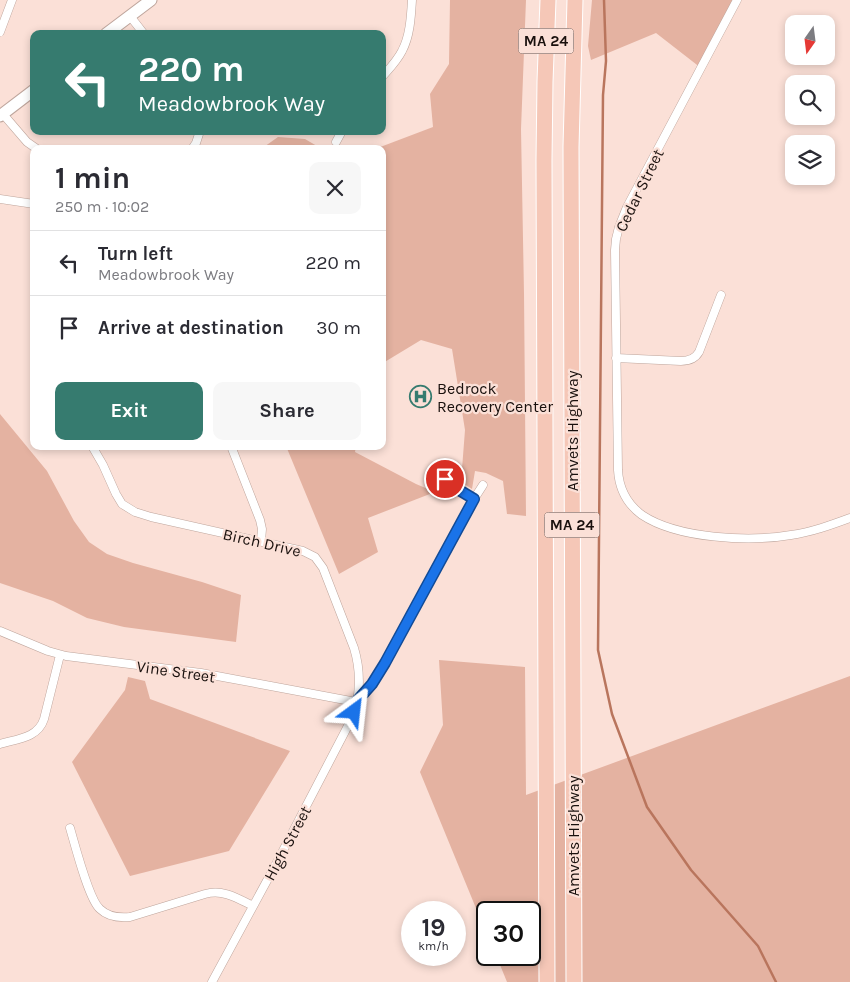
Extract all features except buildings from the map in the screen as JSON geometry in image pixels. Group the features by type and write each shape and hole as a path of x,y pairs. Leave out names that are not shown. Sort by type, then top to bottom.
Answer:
{"highway":[{"path":"543,0 545,82"},
{"name":"Amvets Highway","path":"547,982 544,169 548,0"},
{"name":"Amvets Highway","path":"574,982 571,147 575,0"}],"street":[{"path":"0,32 12,0"},
{"path":"111,30 151,0"},
{"path":"386,72 404,46 412,0"},
{"name":"Cedar Street","path":"737,0 630,202 616,239 618,470 621,487 625,496 642,515 682,530 714,536 750,539 783,536 814,530 850,518"},
{"path":"130,16 141,30"},
{"path":"30,93 2,115 31,145"},
{"path":"336,142 340,135"},
{"path":"0,199 30,203"},
{"path":"616,358 681,362 692,360 699,352 721,295"},
{"name":"Birch Drive","path":"94,450 119,500 130,510 151,517 308,552 315,557 321,564 354,648 359,680 356,702"},
{"path":"233,450 260,520 262,529 260,541"},
{"path":"445,479 449,484 474,499"},
{"path":"356,702 372,684 385,663 483,484"},
{"name":"Vine Street","path":"0,631 60,655 188,672 356,702"},
{"path":"0,744 33,734 41,726 60,655"},
{"name":"High Street","path":"212,982 342,738 356,702"},
{"path":"70,828 92,898 100,910 108,915 122,918 130,917 214,892 229,894 253,906"}],"shaded area":[{"path":"450,0 526,0 521,129 526,516 507,514 503,481 486,473 475,471 472,489 461,482 465,430 452,349 421,340 386,361 386,145 433,127 430,94 449,64"},
{"path":"592,0 738,0 701,68 656,33 591,60 588,46"},
{"path":"278,137 305,139 315,145 267,145"},
{"path":"0,414 47,471 74,521 89,542 107,554 241,595 236,642 124,627 87,618 53,601 0,583"},
{"path":"288,450 355,450 355,452 435,492 368,518 378,552 339,574"},
{"path":"439,660 525,667 526,795 850,676 850,982 507,982 500,966 541,966 541,901 476,901 476,908 420,772 443,725"},
{"path":"128,677 145,681 150,699 290,751 229,851 130,876 72,762 125,690"}],"waterway":[{"path":"604,0 606,61 603,95 598,650 612,714 647,807 691,870 758,946 776,982"}],"place":[{"name":"Bedrock Recovery Center","path":"421,397"}],"route":[{"path":"354,712 356,702 372,684 385,663 474,499 449,484 445,479"}]}
